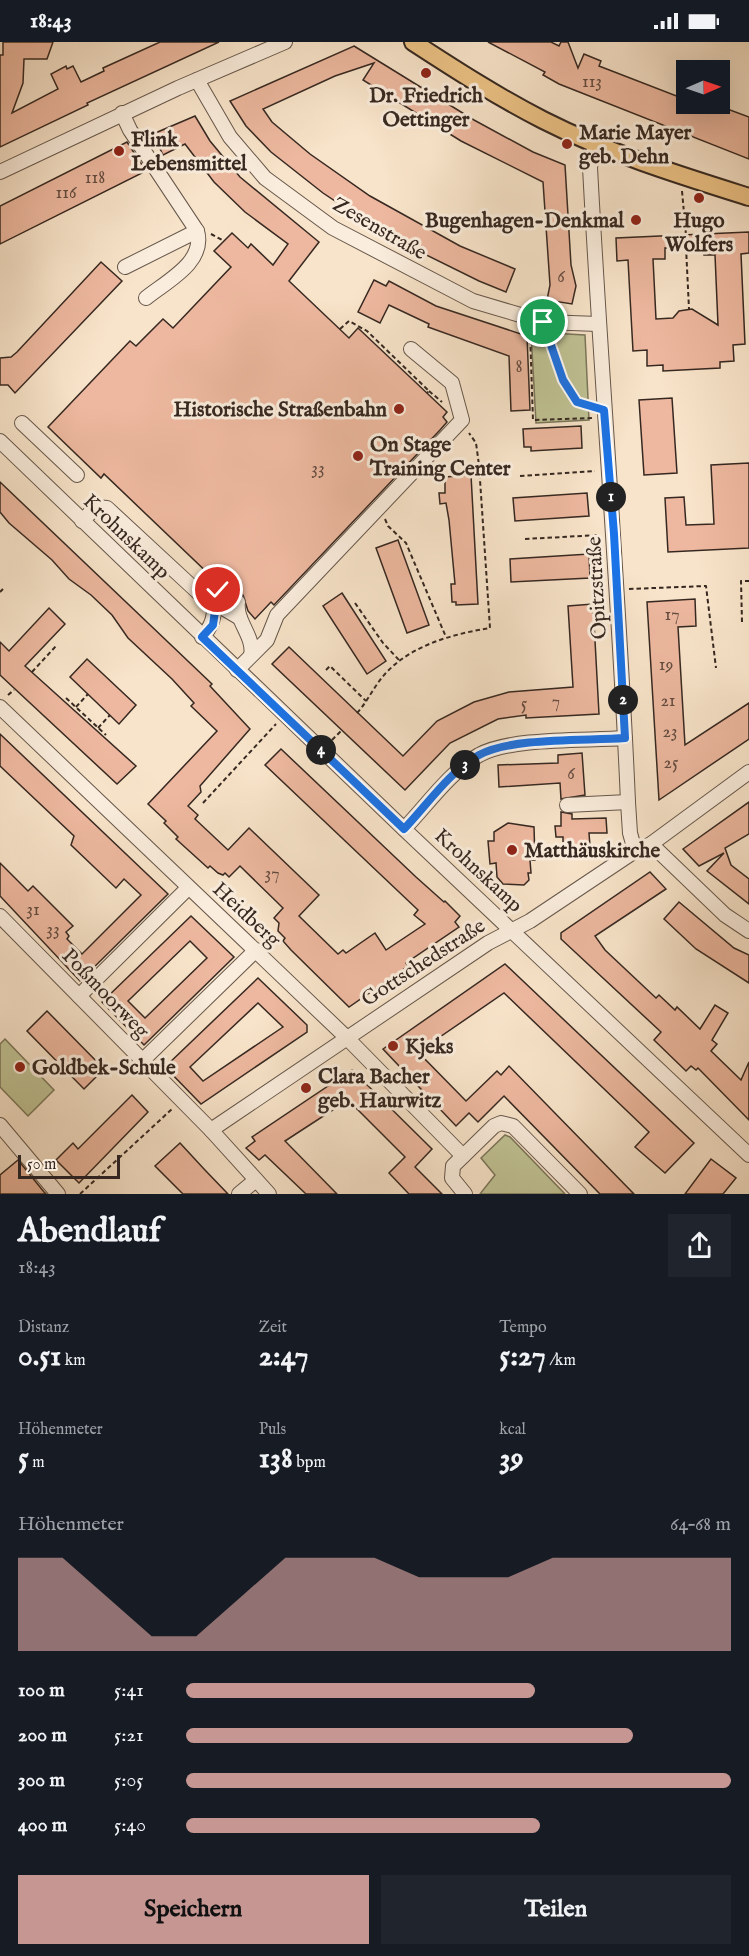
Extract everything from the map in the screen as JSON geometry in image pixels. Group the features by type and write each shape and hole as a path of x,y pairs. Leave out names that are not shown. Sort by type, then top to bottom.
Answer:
{"main road":[{"path":"413,42 495,95 596,144 683,177 749,197"}],"street":[{"path":"0,172 122,113 285,42"},
{"name":"Zesenstraße","path":"197,80 230,137 265,178 333,228 472,300 540,321 598,324"},
{"path":"122,113 130,130 197,231 200,241 198,252 192,261 146,297"},
{"name":"Opitzstraße","path":"596,144 590,167 598,324 614,534 630,833 635,851"},
{"path":"125,267 197,231"},
{"path":"237,670 267,640 277,615 462,420 452,383 411,349"},
{"path":"22,423 77,476"},
{"name":"Krohnskamp","path":"0,441 202,637 749,1155"},
{"path":"82,521 96,507 107,508 215,604 240,618"},
{"path":"202,637 213,625 220,585"},
{"path":"238,602 240,618 251,645 251,656"},
{"name":"Heidberg","path":"0,707 346,1037 463,1156"},
{"path":"404,829 466,764 490,750 514,745 625,738"},
{"name":"Gottschedstraße","path":"211,1130 488,943 513,930 635,851 651,844 749,772"},
{"path":"567,805 628,802"},
{"path":"651,844 725,915 749,931"},
{"path":"79,996 188,888"},
{"name":"Poßmoorweg","path":"0,916 211,1130 269,1194"},
{"path":"142,1061 256,951"},
{"path":"465,1194 455,1184 452,1172 463,1156 494,1126 507,1123 513,1126 580,1194"},
{"path":"0,1125 58,1194"},
{"path":"239,1194 255,1180"}],"path":[{"path":"683,177 686,235"},
{"path":"686,247 689,309"},
{"path":"340,329 349,321 367,331 429,391 427,393"},
{"path":"540,321 563,380 577,402 605,414 533,420 530,328 540,321"},
{"path":"357,712 399,660 446,637 490,628 479,465 476,443 462,420"},
{"path":"520,476 609,470"},
{"path":"380,506 388,526 406,543 446,637"},
{"path":"525,539 614,534"},
{"path":"742,622 741,582 749,581"},
{"path":"617,590 706,586 716,668"},
{"path":"355,603 383,643 399,660"},
{"path":"32,672 56,646"},
{"path":"326,670 330,666 366,701"},
{"path":"76,707 88,694"},
{"path":"66,698 106,735"},
{"path":"98,728 110,715"},
{"path":"202,803 284,715"},
{"path":"80,1194 181,1101"}],"green space":[{"path":"531,332 585,335 589,420 536,423"},
{"path":"5,1039 54,1090 28,1116 0,1087 0,1044"},
{"path":"505,1135 510,1137 565,1194 480,1194 495,1175 481,1158"}],"building":[{"path":"3,42 53,42 47,59 24,59 23,83 12,113 58,89 51,74 66,66 67,69 73,66 81,82 104,71 103,68 160,42 219,42 87,103 88,105 0,147 0,55 3,55"},
{"path":"488,42 551,42 559,46 561,42 568,42 578,68 584,54 601,61 599,66 676,96 676,114 730,114 730,110 749,117 749,159 559,84 543,75 545,72"},
{"path":"354,46 474,120 533,152 565,165 571,265 576,286 572,304 547,300 550,285 543,182 461,141 363,80 374,63 335,76 263,109 272,122 310,154 370,196 460,246 515,269 506,292 386,235 323,193 271,152 246,126 230,101"},
{"path":"195,116 210,141 240,177 319,242 289,281 349,338 358,328 447,412 443,417 447,422 440,430 274,605 271,602 255,619 248,611 243,595 238,593 232,596 227,592 229,584 226,579 219,576 214,579 104,474 101,478 48,427 130,341 136,346 163,319 173,328 231,267 214,251 232,233 248,248 251,244 273,265 288,244 245,212 214,182 185,144 163,155 153,134"},
{"path":"127,142 146,171 0,244 0,206"},
{"path":"749,232 749,253 741,254 745,344 733,345 734,361 720,362 720,368 663,371 663,365 647,366 647,350 633,351 628,260 617,261 616,238","holes":["703,246 704,255 715,255 718,325 692,309 679,311 673,318 656,319 653,259 665,259 665,248"]},
{"path":"101,262 122,281 15,393 8,385 0,385 0,358 11,357 17,352"},
{"path":"374,280 386,286 389,281 436,306 527,336 530,410 511,411 509,356 428,327 429,324 389,305 380,323 358,312"},
{"path":"672,398 677,473 644,475 639,400"},
{"path":"581,426 582,448 531,451 531,447 524,447 523,429"},
{"path":"749,463 749,548 668,552 665,498 684,497 686,525 714,524 711,465"},
{"path":"471,475 478,604 456,605 456,602 452,602 451,584 455,584 449,520 446,503 440,504 439,493 445,493 445,477"},
{"path":"0,482 212,684 210,686 250,729 200,786 201,792 188,806 198,815 195,819 228,850 249,828 319,895 299,916 338,954 343,950 346,953 375,933 386,950 425,924 414,915 418,910 265,765 281,749 460,916 455,922 459,927 406,963 408,966 349,1007 283,941 285,938 278,931 279,923 274,918 283,908 240,866 229,877 225,873 223,875 218,873 210,866 208,868 176,839 178,837 164,823 166,821 148,804 217,731 191,706 194,703 172,679 128,638 112,615 9,523 0,512"},
{"path":"587,493 589,516 515,521 513,498"},
{"path":"398,540 429,625 407,633 376,548"},
{"path":"589,554 590,578 511,582 510,559"},
{"path":"342,593 386,661 367,674 323,606"},
{"path":"695,599 696,626 678,627 685,745 749,703 749,739 659,800 647,602"},
{"path":"593,604 599,714 526,718 526,715 498,719 450,743 405,790 272,664 289,647 403,756 437,721 474,702 509,692 573,687 568,606"},
{"path":"49,608 65,624 25,666 136,766 117,784 0,675 0,642 9,651"},
{"path":"87,659 136,705 119,724 70,677"},
{"path":"0,734 168,894 80,981 0,896 0,863 28,891 33,886 73,926 66,932 69,936 67,939 82,954 141,895 124,879 116,888 71,845 74,836 0,766"},
{"path":"582,753 585,795 561,799 560,783 499,787 498,765 558,763 558,755"},
{"path":"749,802 749,834 725,848 731,865 749,879 749,904 707,871 724,853 699,866 683,849"},
{"path":"561,812 572,814 572,819 606,818 607,833 589,833 590,846 563,848 563,837 556,837 555,826 561,826"},
{"name":"Matthäuskirche","path":"508,823 534,827 535,860 530,860 531,873 528,873 529,880 524,885 503,884 497,877 496,863 490,864 488,841 494,841 494,832"},
{"path":"650,872 666,889 595,936 605,950 656,998 659,995 675,1010 677,1007 700,1029 715,1005 728,1013 712,1040 717,1044 711,1051 741,1080 749,1062 749,1120 698,1068 696,1070 691,1066 686,1071 654,1040 661,1032 561,939 561,933"},
{"path":"679,902 734,948 749,955 749,983 696,949 664,919"},
{"path":"191,916 234,957 144,1045 102,1002","holes":["190,941 207,958 145,1018 128,1001"]},
{"path":"505,964 694,1143 665,1173 635,1147 649,1132 504,993 418,1052 466,1101 497,1071 501,1075 509,1066 634,1194 600,1194 504,1096 478,1122 469,1113 456,1126 383,1049"},
{"path":"258,978 307,1025 307,1032 201,1104 165,1067","holes":["258,1003 283,1027 203,1081 190,1067"]},
{"path":"47,1011 104,1069 84,1089 27,1031"},
{"path":"352,1070 432,1149 415,1167 442,1194 409,1194 389,1173 405,1157 348,1100 285,1141 337,1194 306,1194 265,1155 259,1160 246,1148 255,1141 252,1137"},
{"path":"132,1095 148,1112 79,1183 56,1160 73,1143 78,1149"},
{"path":"180,1143 228,1194 183,1194 155,1166"},
{"path":"711,1159 736,1178 723,1194 685,1194"},
{"path":"18,1160 46,1194 0,1194 0,1175"}],"place":[{"name":"Dr. Friedrich Oettinger","path":"426,73"},
{"name":"Marie Mayer geb. Dehn","path":"567,144"},
{"name":"Flink Lebensmittel","path":"119,151"},
{"name":"Hugo Wolfers","path":"699,198"},
{"name":"Bugenhagen-Denkmal","path":"636,220"},
{"name":"Historische Straßenbahn","path":"399,409"},
{"name":"On Stage Training Center","path":"358,456"},
{"name":"Matthäuskirche","path":"512,850"},
{"name":"Kjeks","path":"393,1046"},
{"name":"Goldbek-Schule","path":"20,1067"},
{"name":"Clara Bacher geb. Haurwitz","path":"306,1088"}],"route":[{"path":"218,590 213,625 202,637 404,829 455,774 466,764 490,750 502,746 625,738 614,534 604,410 577,402 563,380 543,322"}]}
